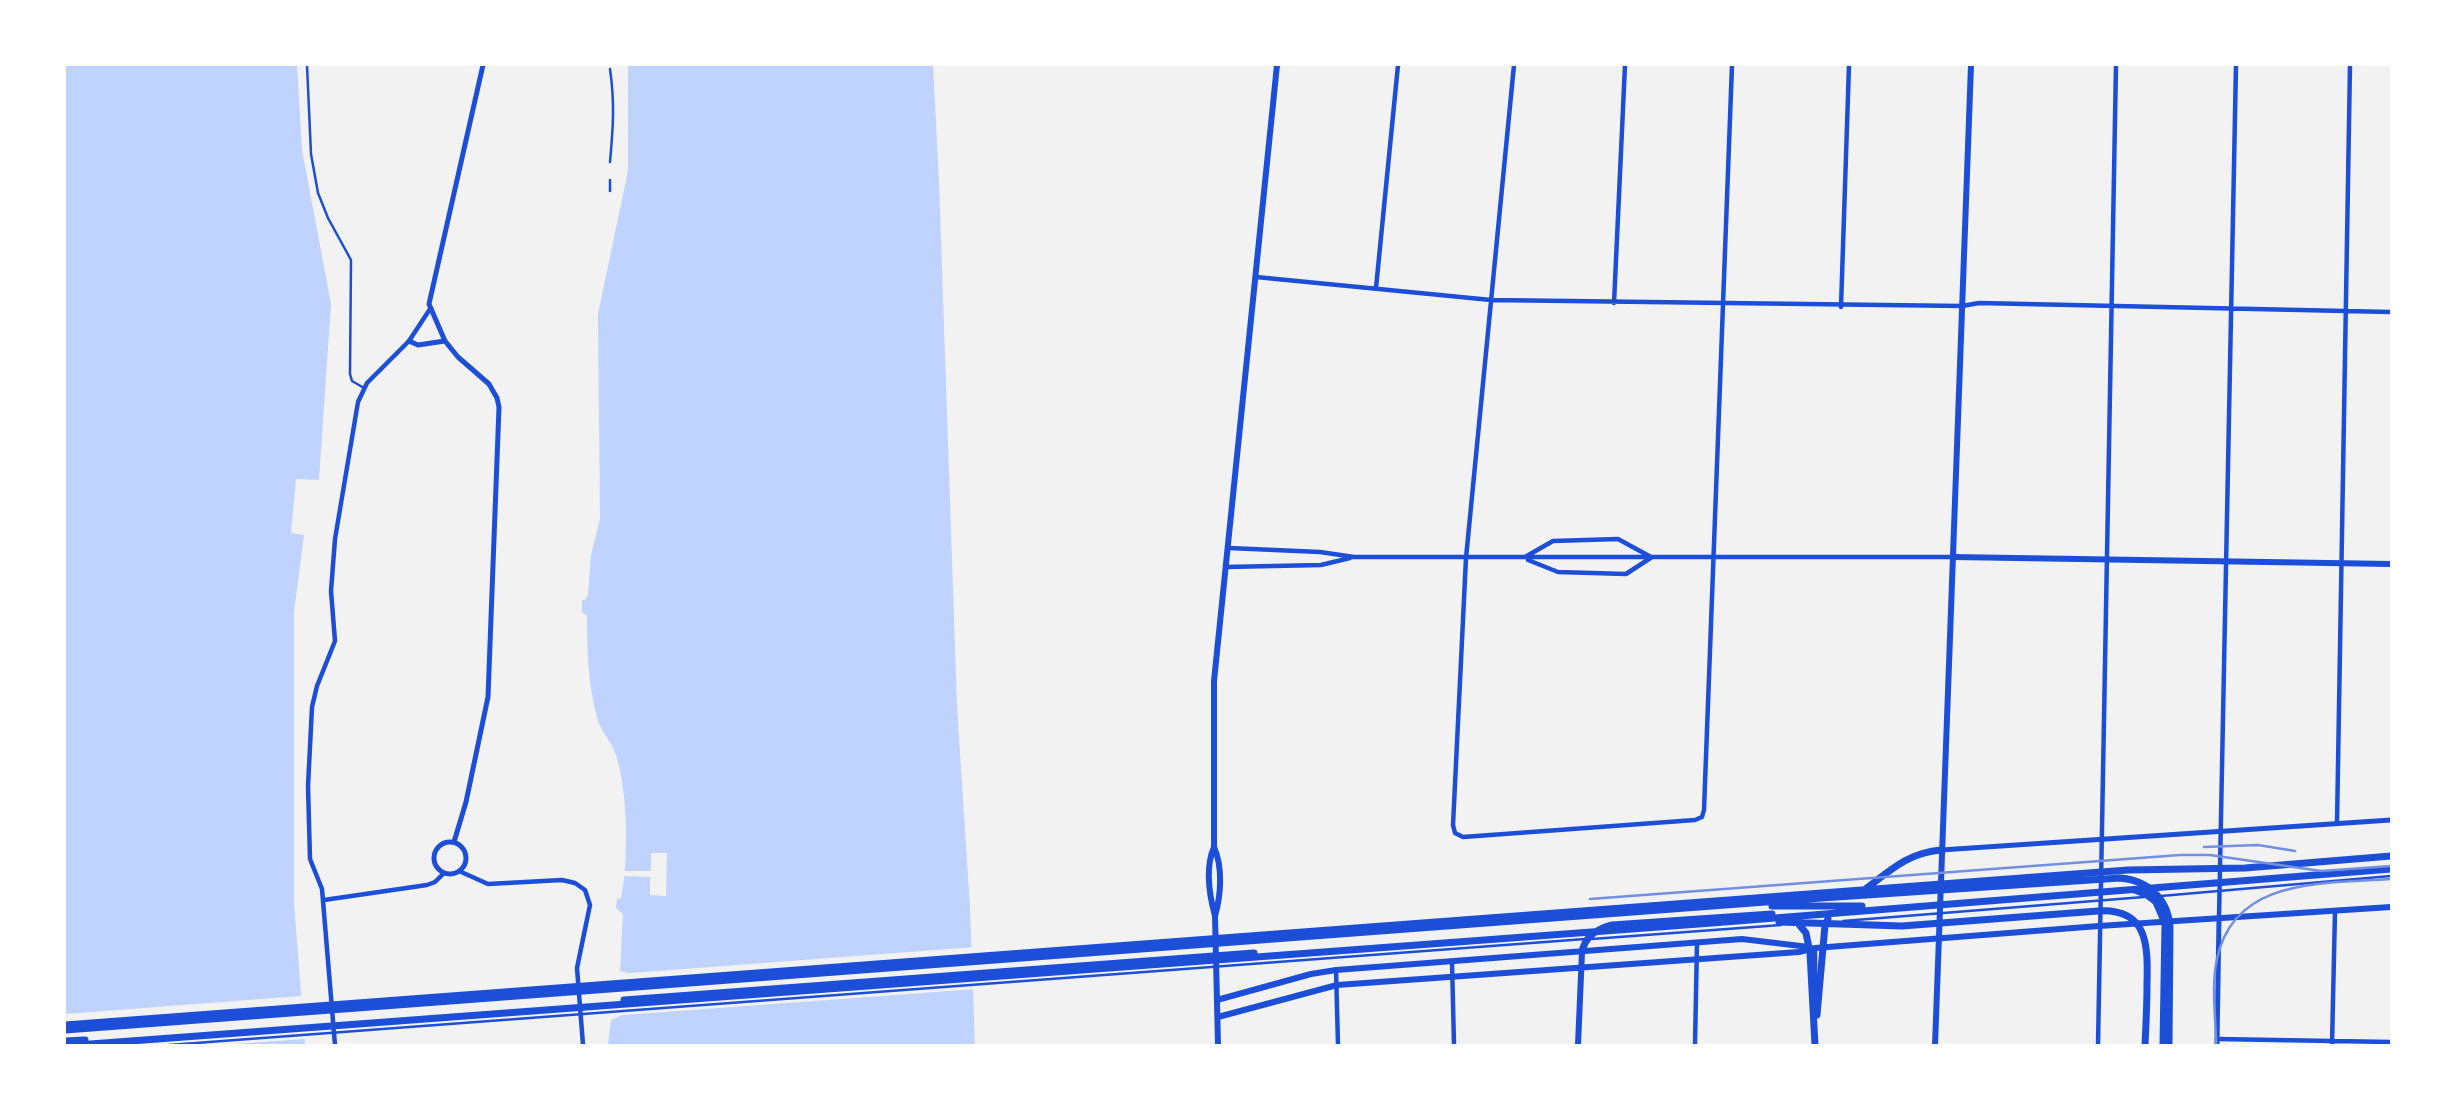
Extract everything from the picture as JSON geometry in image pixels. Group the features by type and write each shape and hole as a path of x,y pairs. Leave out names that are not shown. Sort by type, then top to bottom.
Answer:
{"highway":[{"path":"1814,1045 1825,925 1834,912 1896,867 1922,852 1941,850"},
{"path":"65,1027 1241,940 2128,870 2245,868 2391,856"},
{"path":"77,1045 1726,922 2391,869"},
{"path":"1241,940 2113,878 2135,880 2155,892 2170,920 2169,1045"},
{"path":"1750,905 1877,906 2107,888 2136,890 2156,902 2165,923 2163,1045"},
{"path":"65,1041 1723,920 1910,926 2107,911 2128,917 2139,926 2145,937 2148,960 2145,1045"},
{"path":"1582,952 1584,942 1593,933 1617,925 1778,914 1798,922 1807,935 1816,1033"}],"main road":[{"path":"1217,1045 1215,916 1220,901 1219,858 1214,847 1213,702 1220,605 1277,65"},
{"path":"1935,1045 1971,65"},
{"path":"1952,557 2391,564"},
{"path":"1218,1017 1336,985 1799,952 1815,948 2099,926 2391,907"},
{"path":"1217,1000 1311,974 1336,970 1751,939 1815,948"},
{"path":"1578,1045 1582,952"}],"street":[{"path":"307,65 311,153 318,193 351,260 350,374 352,381 364,388"},
{"path":"454,842 466,802 488,697 499,407 486,380 458,357 444,341 429,304 483,65"},
{"path":"1376,288 1398,65"},
{"path":"1514,65 1466,558 1453,825 1455,833 1463,837 1695,820 1702,817 1732,65"},
{"path":"1614,303 1625,65"},
{"path":"1841,307 1849,65"},
{"path":"2098,1045 2116,65"},
{"path":"2236,65 2217,1042 2391,1042"},
{"path":"2337,824 2350,65"},
{"path":"610,69 613,82 614,142 610,162"},
{"path":"610,180 610,191"},
{"path":"1255,277 1491,300 1841,307 1962,306 1979,303 2391,312"},
{"path":"335,1045 323,889 309,852 311,717 317,686 335,641 331,580 356,409 371,377 409,341 430,309"},
{"path":"409,341 418,345 444,341"},
{"path":"1524,558 1553,541 1618,539 1652,557"},
{"path":"1228,548 1320,552 1354,557 1952,557"},
{"path":"1226,567 1321,565 1354,557"},
{"path":"1524,558 1558,572 1626,574 1652,557"},
{"path":"1941,850 2391,820"},
{"path":"454,842 465,853 465,863 459,871"},
{"path":"444,873 434,862 435,852 441,844 454,842"},
{"path":"324,900 427,885 435,882 444,873 459,871 488,884 562,880 575,883 585,890 590,905 577,968 583,1045"},
{"path":"169,1045 2391,876"},
{"path":"2332,1043 2335,911"},
{"path":"1695,1045 1697,942"},
{"path":"1814,1045 1815,948"},
{"path":"1452,962 1454,1045"},
{"path":"1336,970 1338,1045"}],"water":[{"path":"65,65 297,65 302,150 331,304 319,480 296,479 291,533 304,535 294,612 294,903 305,1045 65,1045"},
{"path":"628,65 933,65 957,706 970,908 975,1045 608,1045 611,1020 622,1015 626,972 620,971 623,914 616,908 624,883 626,823 619,764 598,721 594,705 587,616 582,612 582,600 588,595 591,555 600,519 598,314 628,171"}],"pier":[{"path":"651,853 667,853 666,896 650,895 650,877 622,876 622,871 651,871"},
{"path":"975,947 976,989 610,1016 619,1013 622,976 618,974"},
{"path":"301,989 304,989 309,1045 306,1045 305,1039 220,1045 65,1045 65,1014 301,996"}],"railway":[{"path":"2204,847 2258,845 2295,851"},
{"path":"1590,899 2180,855 2210,855 2321,871 2391,866"},
{"path":"2216,1045 2215,969 2227,932 2242,912 2262,899 2286,890 2339,882 2391,879"}]}
